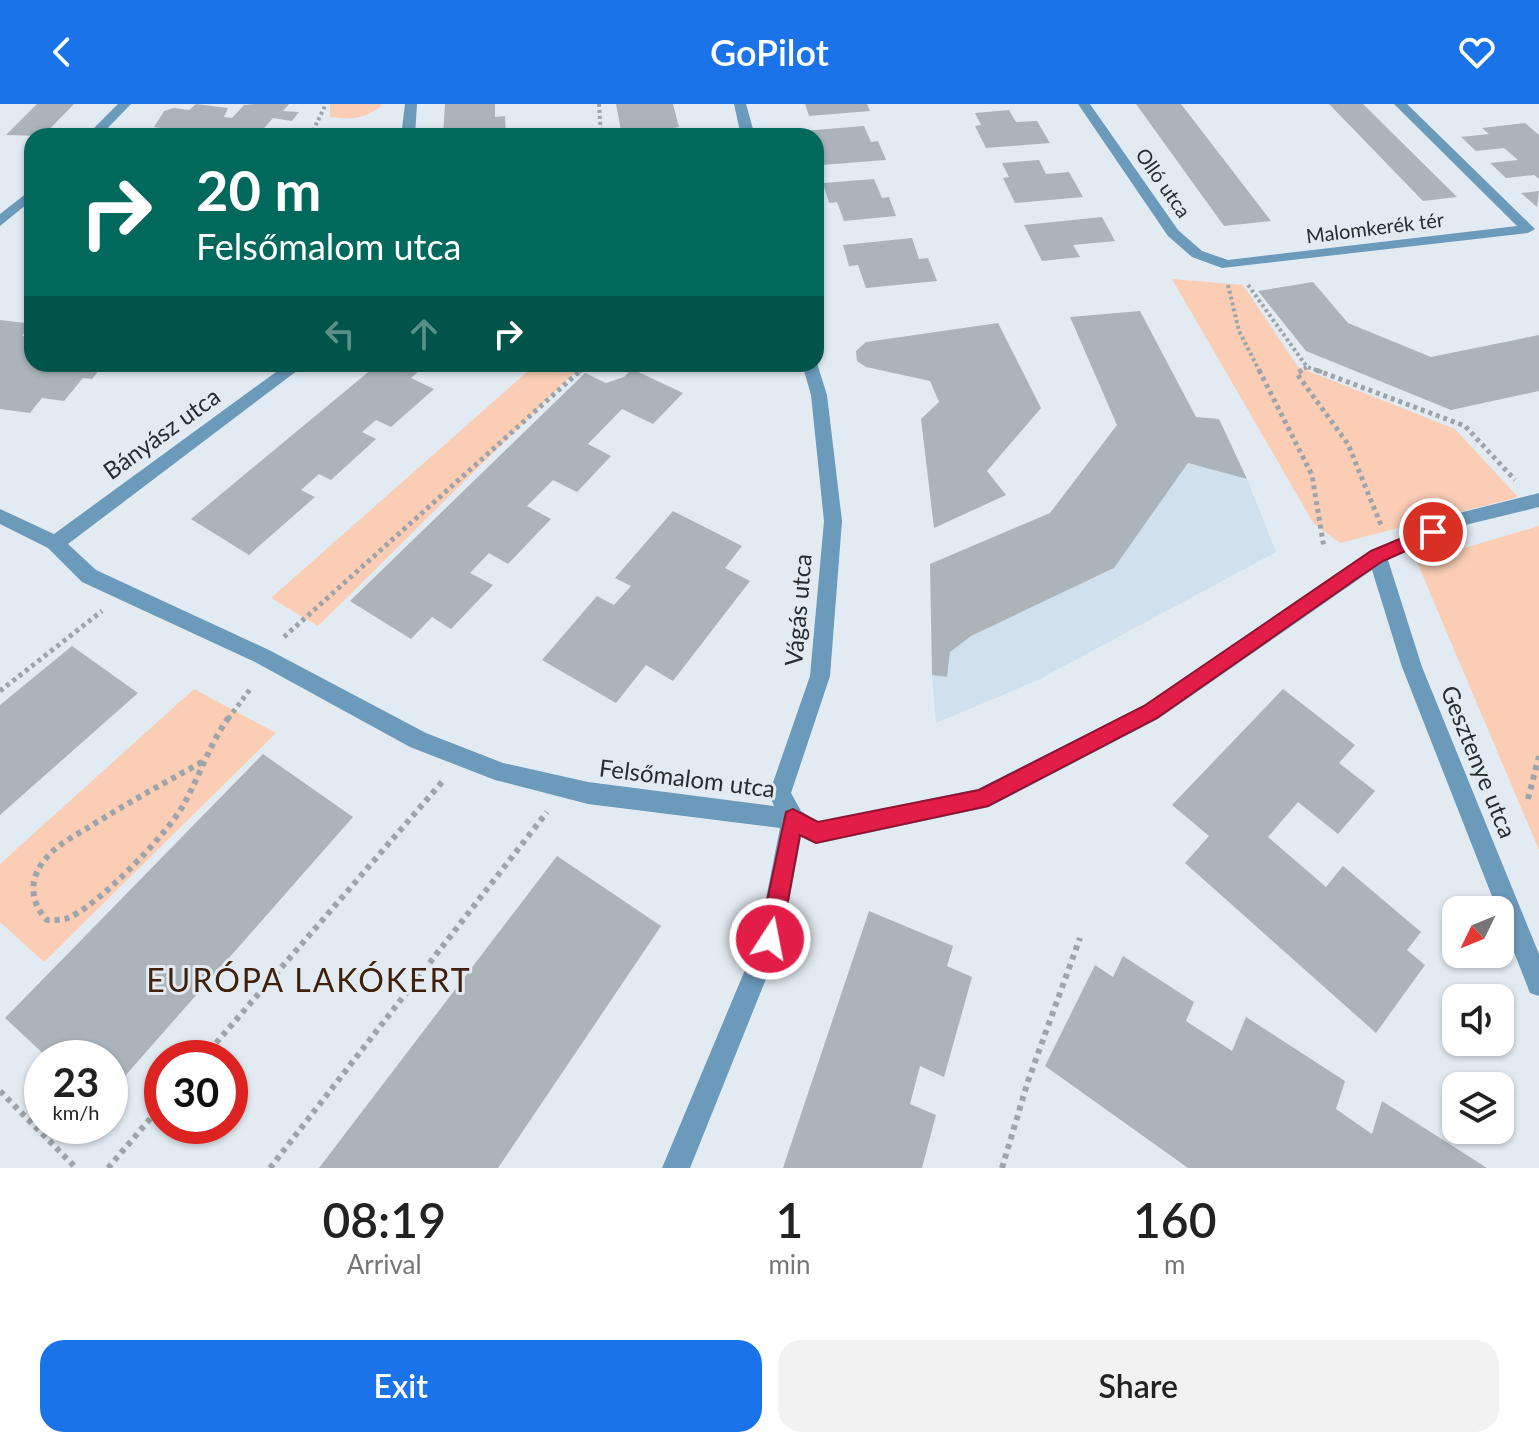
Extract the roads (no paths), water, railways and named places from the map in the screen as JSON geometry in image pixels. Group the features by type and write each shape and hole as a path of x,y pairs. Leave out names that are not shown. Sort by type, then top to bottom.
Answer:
{"street":[{"path":"101,128 125,104"},
{"path":"409,128 411,104"},
{"path":"740,104 746,128"},
{"name":"Olló utca","path":"1084,104 1173,233 1197,254 1226,264"},
{"name":"Malomkerék tér","path":"1226,264 1528,229 1400,104"},
{"path":"2,218 24,200"},
{"name":"Bányász utca","path":"55,543 287,372"},
{"name":"Vágás utca","path":"676,1168 770,939 793,819 780,794 820,676 833,521 819,395 812,372"},
{"name":"Felsőmalom utca","path":"0,516 55,543 89,576 262,656 418,740 503,773 588,793 793,819 816,833 981,799 1151,712 1377,556 1461,519 1537,500"},
{"name":"Gesztenye utca","path":"1377,556 1412,667 1539,984"}],"district":[{"name":"EURÓPA LAKÓKERT","path":"309,981"}]}
